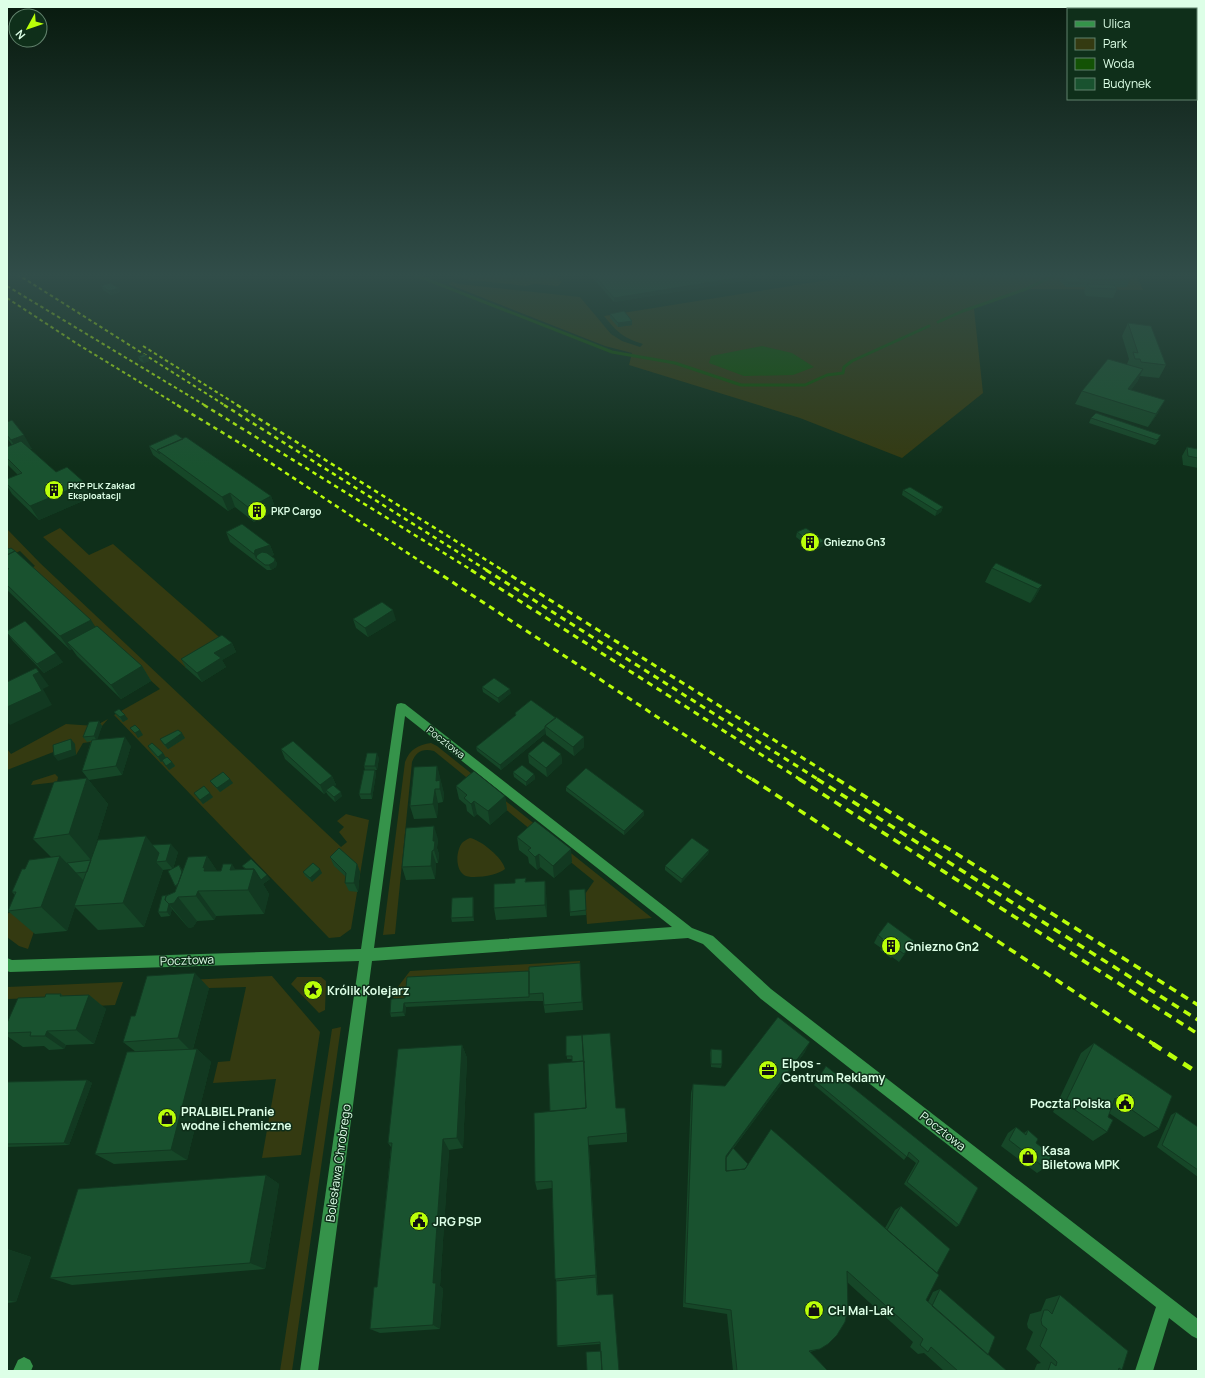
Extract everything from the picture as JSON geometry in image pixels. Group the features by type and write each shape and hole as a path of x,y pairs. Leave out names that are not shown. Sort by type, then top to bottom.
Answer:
{"street":[{"name":"Pocztowa","path":"366,955 402,707 688,932 708,940 766,994 1198,1330"},
{"name":"Pocztowa","path":"7,964 19,965 366,955 688,932"},
{"name":"Bolesława Chrobrego","path":"309,1371 366,955"},
{"path":"1144,1371 1165,1304"}],"green space":[{"path":"586,338 618,338 640,347 643,344 629,338 977,338 983,393 902,458 800,418 629,365 632,353 605,346"},
{"path":"60,528 89,555 113,544 227,644 186,668 43,537"},
{"path":"7,529 40,563 341,847 347,842 339,832 344,827 337,821 346,814 369,820 351,929 340,937 329,938 114,715 160,689 29,569 35,566 20,551 11,555 7,553"},
{"path":"108,719 102,726 92,727 87,741 97,741 83,743 76,755 74,744 7,770 7,749 11,754 66,724 95,726"},
{"path":"431,743 437,746 652,918 587,924 585,894 594,881 434,751 426,750 418,753 412,762 395,934 383,935 405,762 409,754 415,748"},
{"path":"55,774 58,777 57,782 31,785 33,781"},
{"path":"470,838 475,839 491,850 500,860 505,869 485,876 473,877 464,875 459,869 457,860 460,846"},
{"path":"47,894 28,949 19,946 7,937 7,914 30,901"},
{"path":"580,961 580,971 406,1002 393,1003 394,992 410,971"},
{"path":"272,976 320,1032 301,1155 262,1158 276,1079 213,1083 218,1062 230,1061 246,987 209,988 166,981"},
{"path":"297,977 321,977 326,981 325,1010 319,1013 291,984"},
{"path":"123,982 115,1005 35,1009 40,998 7,999 7,987"},
{"path":"341,1027 292,1371 280,1371 332,1029"}],"water":[{"path":"762,346 792,353 814,367 793,375 744,376 709,363 711,356"}],"building":[{"path":"1133,338 1156,338 1166,365 1141,362 1140,359 1135,359 1133,352 1138,353"},
{"path":"144,354 147,356 142,358 138,357"},
{"path":"1108,359 1143,369 1128,389 1165,400 1156,414 1082,391"},
{"path":"1096,413 1161,435 1157,440 1091,418"},
{"path":"12,420 24,435 11,440 7,435 7,422"},
{"path":"176,434 183,439 157,450 160,454 149,446"},
{"path":"186,437 271,496 249,508 230,493 222,497 157,450"},
{"path":"21,441 56,472 67,467 85,483 30,506 7,484 7,479 22,473 7,458 7,447"},
{"path":"1187,447 1198,449 1198,458 1188,456"},
{"path":"910,487 943,507 937,511 903,490"},
{"path":"242,524 270,545 255,550 254,554 226,532"},
{"path":"806,528 824,541 815,546 797,532"},
{"path":"7,547 9,549 11,548 15,551 7,555"},
{"path":"15,551 91,620 60,636 7,585 7,569 9,569 7,567 7,555"},
{"path":"262,552 267,553 275,559 274,562 269,565 265,565 256,558 257,555"},
{"path":"996,563 1042,585 1038,589 992,568"},
{"path":"382,602 393,610 365,628 353,619"},
{"path":"25,621 56,653 37,664 7,633 7,631"},
{"path":"97,626 142,666 111,685 67,642"},
{"path":"222,635 232,643 214,653 221,658 197,673 181,659"},
{"path":"36,668 39,672 33,675 42,691 7,707 7,682"},
{"path":"494,678 510,689 498,698 482,687"},
{"path":"531,700 556,718 500,765 476,747 516,715 515,713"},
{"path":"119,709 125,715 120,717 114,712"},
{"path":"556,717 584,737 573,747 545,726"},
{"path":"99,721 94,736 83,737 89,722"},
{"path":"135,725 140,730 135,733 130,728"},
{"path":"178,730 182,733 165,745 160,739"},
{"path":"125,737 116,766 82,771 92,740"},
{"path":"71,739 72,750 54,756 53,745"},
{"path":"293,741 332,776 320,785 281,749"},
{"path":"543,741 561,754 546,768 528,754"},
{"path":"152,743 163,753 158,757 148,746"},
{"path":"367,753 377,753 375,766 364,766"},
{"path":"167,757 172,762 166,766 162,760"},
{"path":"522,765 534,774 526,782 513,772"},
{"path":"437,766 436,781 440,780 440,789 435,789 433,804 410,806 414,767"},
{"path":"586,768 644,811 624,831 566,787"},
{"path":"364,770 375,770 371,794 359,794"},
{"path":"474,771 505,796 488,811 474,801 471,804 464,798 467,795 456,786"},
{"path":"223,772 230,779 217,788 210,781"},
{"path":"87,778 69,834 33,839 54,782"},
{"path":"333,785 341,792 334,797 326,790"},
{"path":"204,786 210,793 200,800 194,793"},
{"path":"535,821 571,849 553,866 539,854 535,857 528,850 531,848 517,837"},
{"path":"434,826 433,841 435,841 434,850 432,851 431,866 402,867 406,828"},
{"path":"146,836 123,903 74,906 98,840"},
{"path":"692,838 709,850 682,879 665,866"},
{"path":"171,844 166,861 156,862 159,853 152,845"},
{"path":"339,848 357,864 354,883 345,883 346,873 330,857"},
{"path":"60,856 41,907 8,911 16,892 12,892 22,869 25,869 29,860"},
{"path":"207,856 203,868 205,867 204,871 221,871 223,864 232,864 230,870 254,869 248,890 198,891 196,896 178,897 174,903 169,904 165,900 166,896 175,892 188,857"},
{"path":"251,859 267,875 261,880 254,869 246,869 242,866"},
{"path":"91,860 87,872 76,873 67,863"},
{"path":"313,863 320,869 310,878 303,872"},
{"path":"179,865 182,872 178,884 175,886 168,871"},
{"path":"526,878 525,882 545,881 545,905 494,908 494,884 515,883 515,879"},
{"path":"585,889 586,910 570,912 569,890"},
{"path":"167,895 165,900 169,904 167,912 158,912 162,896"},
{"path":"473,897 473,917 451,918 452,898"},
{"path":"888,922 914,941 904,954 897,949 895,950 884,942 885,941 878,935"},
{"path":"580,963 582,1002 544,1005 543,993 529,994 529,967"},
{"path":"529,971 529,997 404,1003 403,1012 390,1013 391,999 405,998 407,977"},
{"path":"195,973 178,1038 123,1042 131,1016 135,1016 147,976"},
{"path":"46,994 61,994 60,996 89,995 76,1030 47,1031 45,1036 30,1036 31,1032 7,1033 7,1023 18,998 45,997"},
{"path":"778,1017 810,1042 726,1156 726,1171 745,1169 771,1129 939,1275 926,1300 1007,1371 958,1371 931,1347 928,1352 920,1345 923,1339 847,1271 848,1308 845,1322 837,1335 828,1344 820,1349 809,1351 828,1371 737,1371 731,1310 685,1303 693,1084 725,1086"},
{"path":"610,1033 616,1108 625,1108 627,1133 588,1137 596,1275 555,1279 552,1181 535,1182 534,1113 586,1108 582,1035"},
{"path":"582,1035 584,1061 572,1062 572,1056 566,1056 566,1036"},
{"path":"1094,1043 1172,1096 1159,1129 1115,1098 1108,1117 1113,1120 1107,1132 1065,1103"},
{"name":"JRG PSP","path":"462,1045 457,1138 443,1139 433,1283 436,1283 433,1325 370,1329 374,1287 377,1287 392,1143 388,1143 398,1049"},
{"path":"197,1049 171,1150 95,1154 127,1052"},
{"path":"711,1049 722,1050 722,1064 711,1064"},
{"path":"584,1061 586,1108 550,1111 548,1064"},
{"path":"826,1066 978,1188 959,1225 907,1182 919,1161 909,1152 907,1157 816,1082"},
{"path":"87,1080 64,1143 7,1144 7,1082"},
{"path":"1176,1112 1198,1127 1198,1170 1162,1145"},
{"path":"1016,1127 1026,1135 1028,1130 1038,1139 1036,1143 1052,1155 1045,1168 1009,1140"},
{"path":"733,1148 748,1164 745,1169 726,1171 726,1158"},
{"path":"266,1175 250,1263 50,1278 78,1189"},
{"path":"901,1206 950,1249 937,1273 887,1230"},
{"path":"596,1277 597,1295 613,1294 619,1371 602,1371 600,1342 557,1346 556,1281"},
{"path":"940,1289 995,1337 988,1355 932,1306"},
{"path":"1060,1295 1128,1351 1122,1370 1119,1368 1118,1371 1048,1371 1051,1362 1056,1366 1057,1362 1040,1346 1047,1329 1042,1325 1041,1320 1044,1310 1048,1310 1052,1314"},
{"path":"601,1351 602,1371 587,1371 586,1352"}],"waterway":[{"path":"577,338 612,352 675,363 741,385 805,385 827,375 843,373 844,367 852,361 902,338"}],"railway":[{"path":"69,338 179,406"},
{"path":"94,338 206,406"},
{"path":"119,338 226,406"},
{"path":"143,346 239,406"},
{"path":"177,405 248,448 435,571"},
{"path":"204,405 473,571"},
{"path":"224,405 488,571"},
{"path":"237,405 504,571"},
{"path":"434,570 753,780"},
{"path":"471,570 801,780"},
{"path":"486,570 819,780"},
{"path":"502,570 838,780"},
{"path":"752,779 1155,1045"},
{"path":"799,779 1198,1034"},
{"path":"817,779 1198,1020"},
{"path":"837,779 1198,1005"},
{"path":"1153,1044 1198,1073"}],"place":[{"name":"PKP PLK Zakład Eksploatacji","path":"54,490"},
{"name":"PKP Cargo","path":"257,511"},
{"name":"Gniezno Gn3","path":"810,542"},
{"name":"Gniezno Gn2","path":"891,946"},
{"name":"Królik Kolejarz","path":"313,990"},
{"name":"Elpos - Centrum Reklamy","path":"768,1070"},
{"name":"Poczta Polska","path":"1125,1103"},
{"name":"PRALBIEL Pranie wodne i chemiczne","path":"167,1118"},
{"name":"Kasa Biletowa MPK","path":"1028,1157"},
{"name":"JRG PSP","path":"419,1221"},
{"name":"CH Mal-Lak","path":"814,1310"}]}
